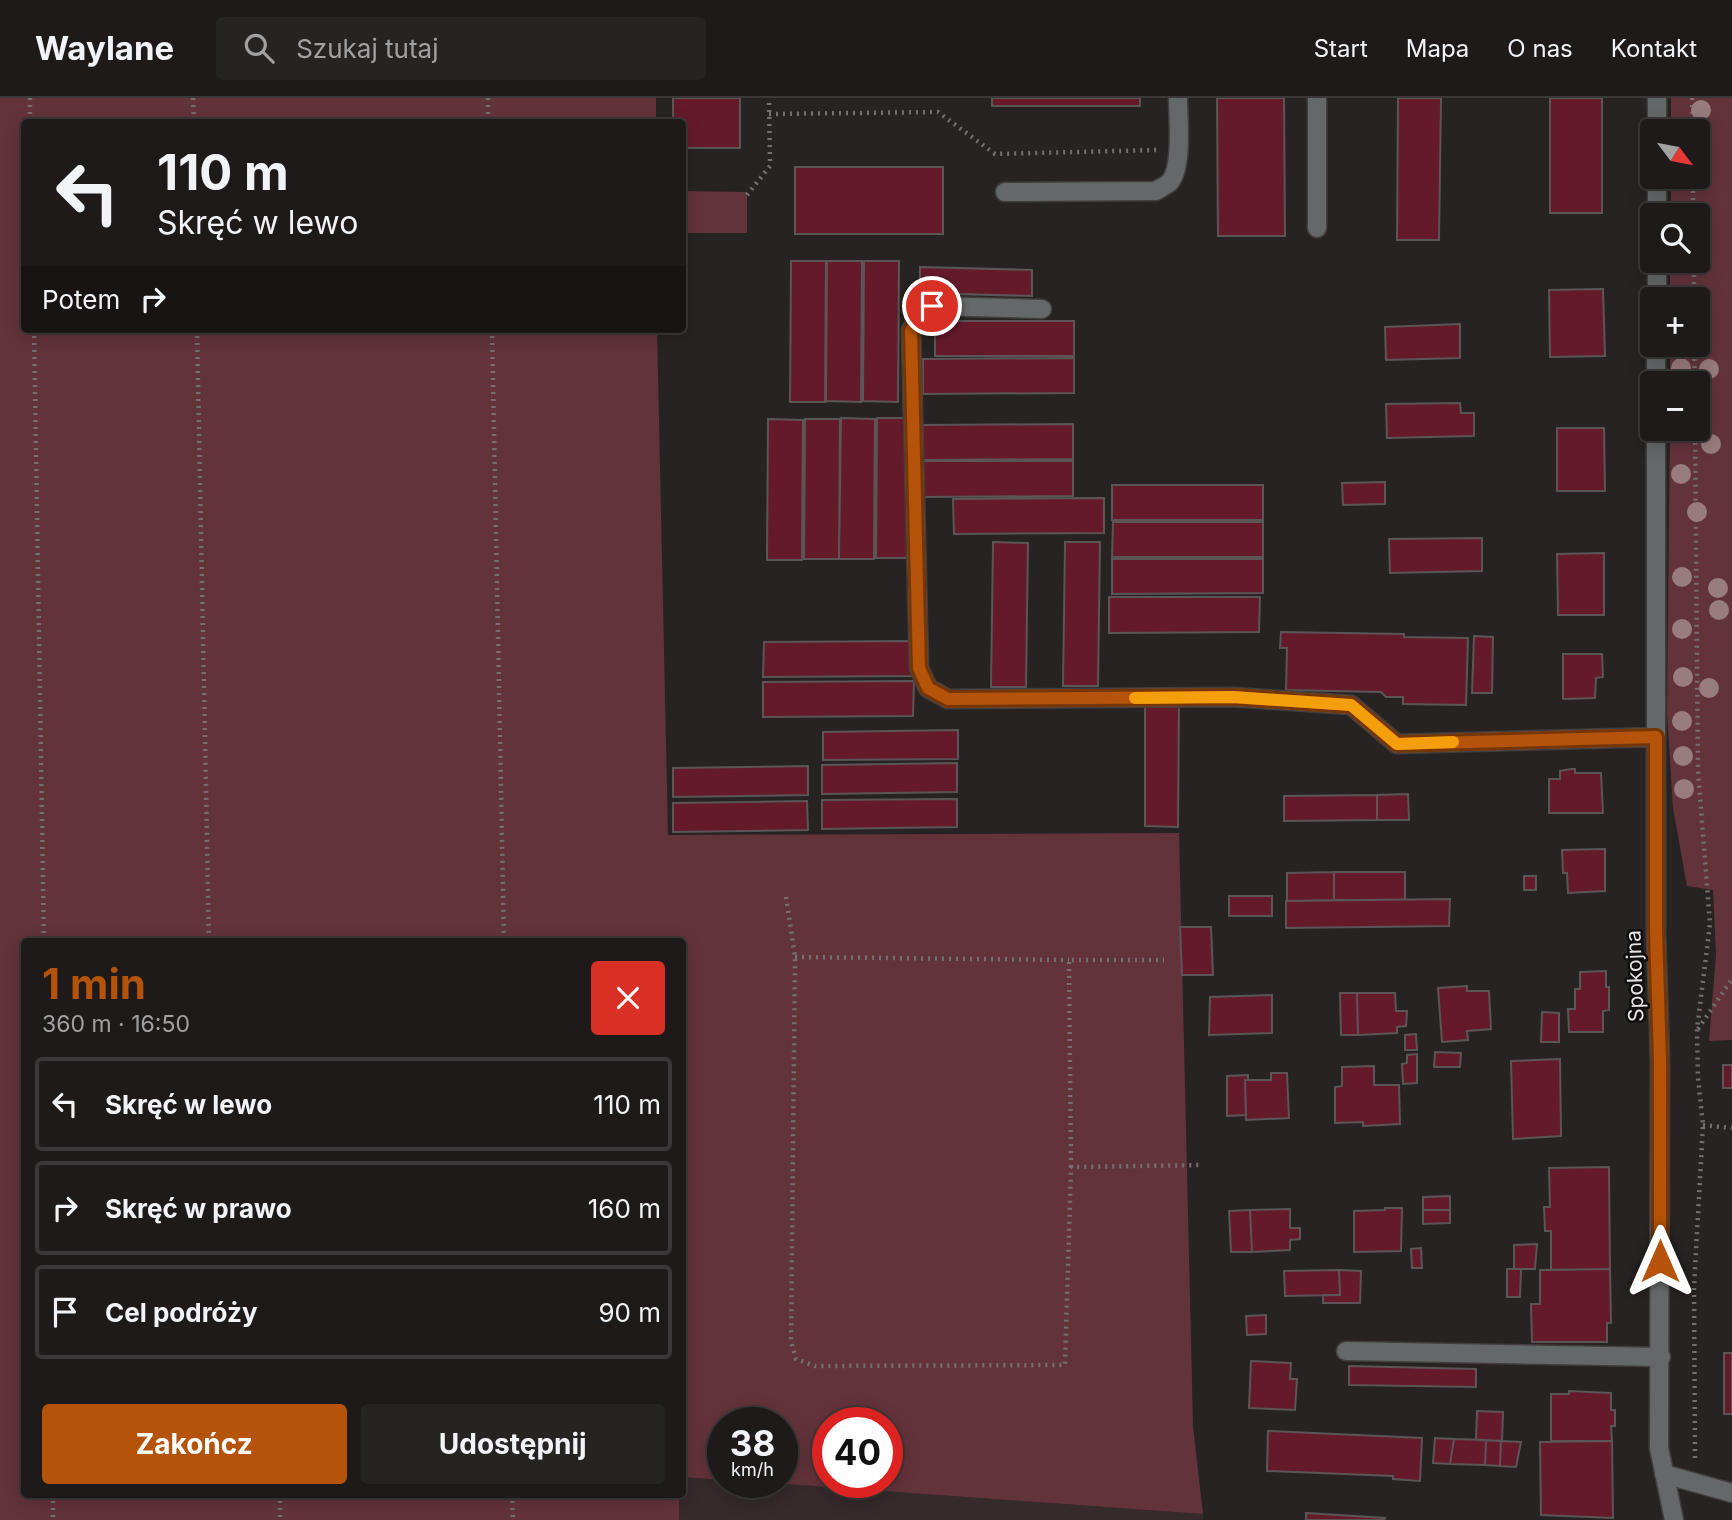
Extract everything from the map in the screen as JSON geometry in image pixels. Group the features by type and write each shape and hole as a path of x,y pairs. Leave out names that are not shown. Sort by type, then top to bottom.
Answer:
{"street":[{"path":"1005,191 1156,191 1170,182 1175,168 1178,150 1178,98"},
{"path":"1317,98 1317,228"},
{"path":"1657,98 1657,119"},
{"path":"1042,309 932,306 918,316 911,331 919,668 928,688 948,699 1233,697 1351,705 1397,744 1656,737"},
{"name":"Spokojna","path":"1656,441 1656,931 1660,1060 1661,1357 1659,1448 1674,1520"},
{"path":"1346,1351 1661,1357"},
{"path":"1664,1474 1732,1493"}],"path":[{"path":"30,98 30,119"},
{"path":"193,98 194,119"},
{"path":"488,98 488,119"},
{"path":"747,195 770,166 769,98"},
{"path":"1692,98 1693,119"},
{"path":"769,114 938,111 995,154 1178,150"},
{"path":"34,333 44,938"},
{"path":"197,333 209,938"},
{"path":"492,333 504,938"},
{"path":"1695,441 1698,771 1710,924 1697,1029 1703,1125 1694,1287 1696,1484"},
{"path":"786,897 795,957 791,1342 796,1359 815,1366 1065,1365 1071,1167 1069,960"},
{"path":"795,957 1164,960"},
{"path":"1697,1029 1732,979"},
{"path":"1703,1125 1732,1128"},
{"path":"1071,1167 1203,1165"},
{"path":"53,1498 53,1520"},
{"path":"280,1498 280,1520"},
{"path":"512,1498 513,1520"}],"shaded area":[{"path":"0,98 656,98 656,119 21,119 21,333 657,333 668,835 1179,833 1193,1426 1203,1514 903,1492 903,1407 812,1407 812,1486 798,1485 798,1407 707,1407 707,1479 686,1477 686,938 21,938 21,1498 679,1498 679,1520 0,1520"},
{"path":"1671,98 1732,98 1732,1040 1709,1041 1716,955 1713,890 1687,886 1673,808 1667,713 1670,441 1710,441 1710,371 1670,371 1670,357 1710,357 1710,287 1670,287 1670,273 1710,273 1710,203 1671,203 1671,189 1710,189 1710,119 1671,119"},
{"path":"686,191 747,192 747,233 686,233"},
{"path":"686,1477 707,1479 707,1498 798,1498 798,1485 812,1486 812,1498 903,1498 903,1492 1203,1514 1203,1520 679,1520 679,1498 686,1498"}],"building":[{"path":"673,98 740,98 740,148 686,148 686,119 673,119"},
{"path":"992,98 1140,98 1140,106 992,106"},
{"path":"1217,98 1284,98 1285,236 1218,236"},
{"path":"1398,98 1441,98 1439,240 1397,240"},
{"path":"1550,98 1602,98 1602,213 1550,213"},
{"path":"795,167 943,167 943,234 795,234"},
{"path":"791,261 826,261 825,402 790,402"},
{"path":"827,261 862,261 861,402 826,401"},
{"path":"864,261 899,261 898,402 863,401"},
{"path":"920,267 1032,270 1032,296 920,293"},
{"path":"1603,289 1605,356 1550,357 1549,290"},
{"path":"935,321 1074,321 1074,356 935,356"},
{"path":"1460,324 1460,358 1386,360 1385,327"},
{"path":"1074,358 1074,393 923,394 923,359"},
{"path":"1460,403 1461,413 1474,413 1474,436 1387,438 1386,404"},
{"path":"841,418 875,419 874,559 839,559"},
{"path":"877,418 912,418 911,558 876,558"},
{"path":"768,419 803,420 802,560 767,560"},
{"path":"805,419 840,419 839,559 804,559"},
{"path":"1073,424 1073,459 923,460 923,425"},
{"path":"1557,428 1604,428 1605,491 1557,491"},
{"path":"922,461 1073,461 1073,496 922,497"},
{"path":"1385,482 1385,504 1343,505 1342,483"},
{"path":"1112,485 1263,485 1263,520 1112,520"},
{"path":"1104,498 1104,533 954,534 953,499"},
{"path":"1113,522 1263,522 1263,557 1112,557"},
{"path":"1482,538 1482,571 1390,573 1389,539"},
{"path":"993,542 1028,543 1026,687 991,687"},
{"path":"1065,542 1100,542 1098,686 1063,686"},
{"path":"1604,553 1604,615 1558,615 1557,554"},
{"path":"1112,559 1263,559 1263,593 1112,594"},
{"path":"1109,597 1260,597 1259,632 1109,633"},
{"path":"1281,632 1468,638 1466,705 1403,704 1403,697 1386,697 1381,692 1286,690 1287,648 1280,648"},
{"path":"1474,636 1493,637 1492,693 1472,693"},
{"path":"914,641 914,676 763,677 764,642"},
{"path":"1563,654 1602,654 1603,677 1596,678 1595,698 1563,699"},
{"path":"914,681 913,716 763,717 763,682"},
{"path":"1145,702 1179,702 1178,827 1145,826"},
{"path":"958,730 958,759 823,760 823,732"},
{"path":"957,763 957,792 822,794 822,765"},
{"path":"808,766 808,795 673,797 673,768"},
{"path":"1575,769 1575,773 1601,773 1603,813 1549,813 1549,779 1560,779 1560,771"},
{"path":"1408,794 1409,820 1377,820 1377,795"},
{"path":"1377,795 1377,820 1284,821 1284,796"},
{"path":"957,799 957,827 822,829 822,800"},
{"path":"807,801 808,830 673,832 673,803"},
{"path":"1605,849 1605,891 1568,893 1567,873 1563,873 1562,850"},
{"path":"1334,872 1334,900 1287,901 1287,873"},
{"path":"1334,872 1405,872 1405,900 1334,900"},
{"path":"1524,876 1536,876 1536,890 1524,890"},
{"path":"1229,896 1272,896 1272,916 1229,916"},
{"path":"1450,899 1449,926 1286,928 1286,901"},
{"path":"1180,927 1211,927 1213,975 1182,975"},
{"path":"1606,971 1609,1010 1603,1011 1603,1032 1569,1032 1568,1009 1575,1009 1575,989 1580,989 1580,972"},
{"path":"1467,986 1467,991 1489,991 1491,1029 1467,1031 1468,1040 1442,1042 1438,988"},
{"path":"1340,993 1357,993 1358,1035 1341,1035"},
{"path":"1357,993 1395,993 1396,1011 1407,1011 1406,1026 1397,1027 1397,1033 1358,1035"},
{"path":"1272,995 1272,1033 1209,1035 1210,997"},
{"path":"1542,1012 1559,1013 1559,1042 1541,1042"},
{"path":"1416,1034 1417,1050 1405,1050 1405,1035"},
{"path":"1435,1052 1461,1053 1460,1067 1434,1067"},
{"path":"1417,1054 1417,1083 1403,1084 1402,1064 1407,1063 1407,1055"},
{"path":"1560,1059 1561,1136 1513,1139 1511,1061"},
{"path":"1723,1065 1732,1065 1732,1088 1723,1088"},
{"path":"1374,1066 1374,1085 1399,1085 1400,1124 1363,1126 1363,1122 1335,1123 1335,1087 1342,1086 1342,1067"},
{"path":"1271,1073 1287,1073 1289,1118 1246,1120 1245,1080 1271,1080"},
{"path":"1248,1075 1248,1080 1245,1080 1246,1115 1227,1116 1227,1076"},
{"path":"1609,1167 1610,1269 1551,1270 1551,1231 1545,1231 1544,1207 1550,1207 1549,1168"},
{"path":"1450,1196 1450,1210 1423,1210 1423,1197"},
{"path":"1402,1208 1401,1251 1354,1252 1354,1211"},
{"path":"1290,1209 1290,1228 1300,1228 1300,1239 1290,1240 1290,1250 1252,1252 1250,1210"},
{"path":"1250,1210 1252,1252 1231,1252 1229,1211"},
{"path":"1423,1210 1450,1210 1450,1223 1423,1224"},
{"path":"1537,1244 1535,1269 1514,1269 1514,1245"},
{"path":"1421,1248 1422,1268 1412,1268 1411,1249"},
{"path":"1507,1269 1521,1269 1520,1297 1507,1297"},
{"path":"1610,1269 1611,1323 1607,1323 1607,1342 1532,1342 1531,1304 1540,1304 1540,1270"},
{"path":"1339,1270 1340,1295 1285,1296 1284,1271"},
{"path":"1339,1270 1361,1271 1360,1303 1323,1303 1323,1295 1340,1295"},
{"path":"1266,1315 1266,1334 1247,1335 1246,1316"},
{"path":"1724,1353 1732,1353 1732,1414 1724,1414"},
{"path":"1251,1361 1291,1363 1290,1379 1297,1379 1295,1410 1249,1408"},
{"path":"1349,1366 1476,1369 1476,1387 1349,1385"},
{"path":"1569,1391 1611,1393 1611,1410 1615,1410 1615,1426 1611,1426 1612,1441 1551,1441 1551,1394 1569,1394"},
{"path":"1477,1411 1503,1412 1502,1441 1476,1440"},
{"path":"1268,1431 1422,1438 1420,1481 1393,1479 1393,1476 1267,1471"},
{"path":"1435,1438 1454,1439 1450,1464 1433,1463"},
{"path":"1454,1439 1486,1440 1485,1465 1450,1464"},
{"path":"1486,1440 1501,1441 1500,1466 1485,1465"},
{"path":"1501,1441 1521,1442 1516,1467 1500,1466"},
{"path":"1612,1441 1613,1518 1541,1515 1540,1442"},
{"path":"1306,1513 1385,1518 1306,1520"}],"slow traffic":[{"path":"1135,698 1233,697 1351,705 1397,744 1453,742"}],"route":[{"path":"932,306 918,316 911,331 919,668 928,688 948,699 1233,697 1351,705 1397,744 1656,737 1660,1261"}]}
